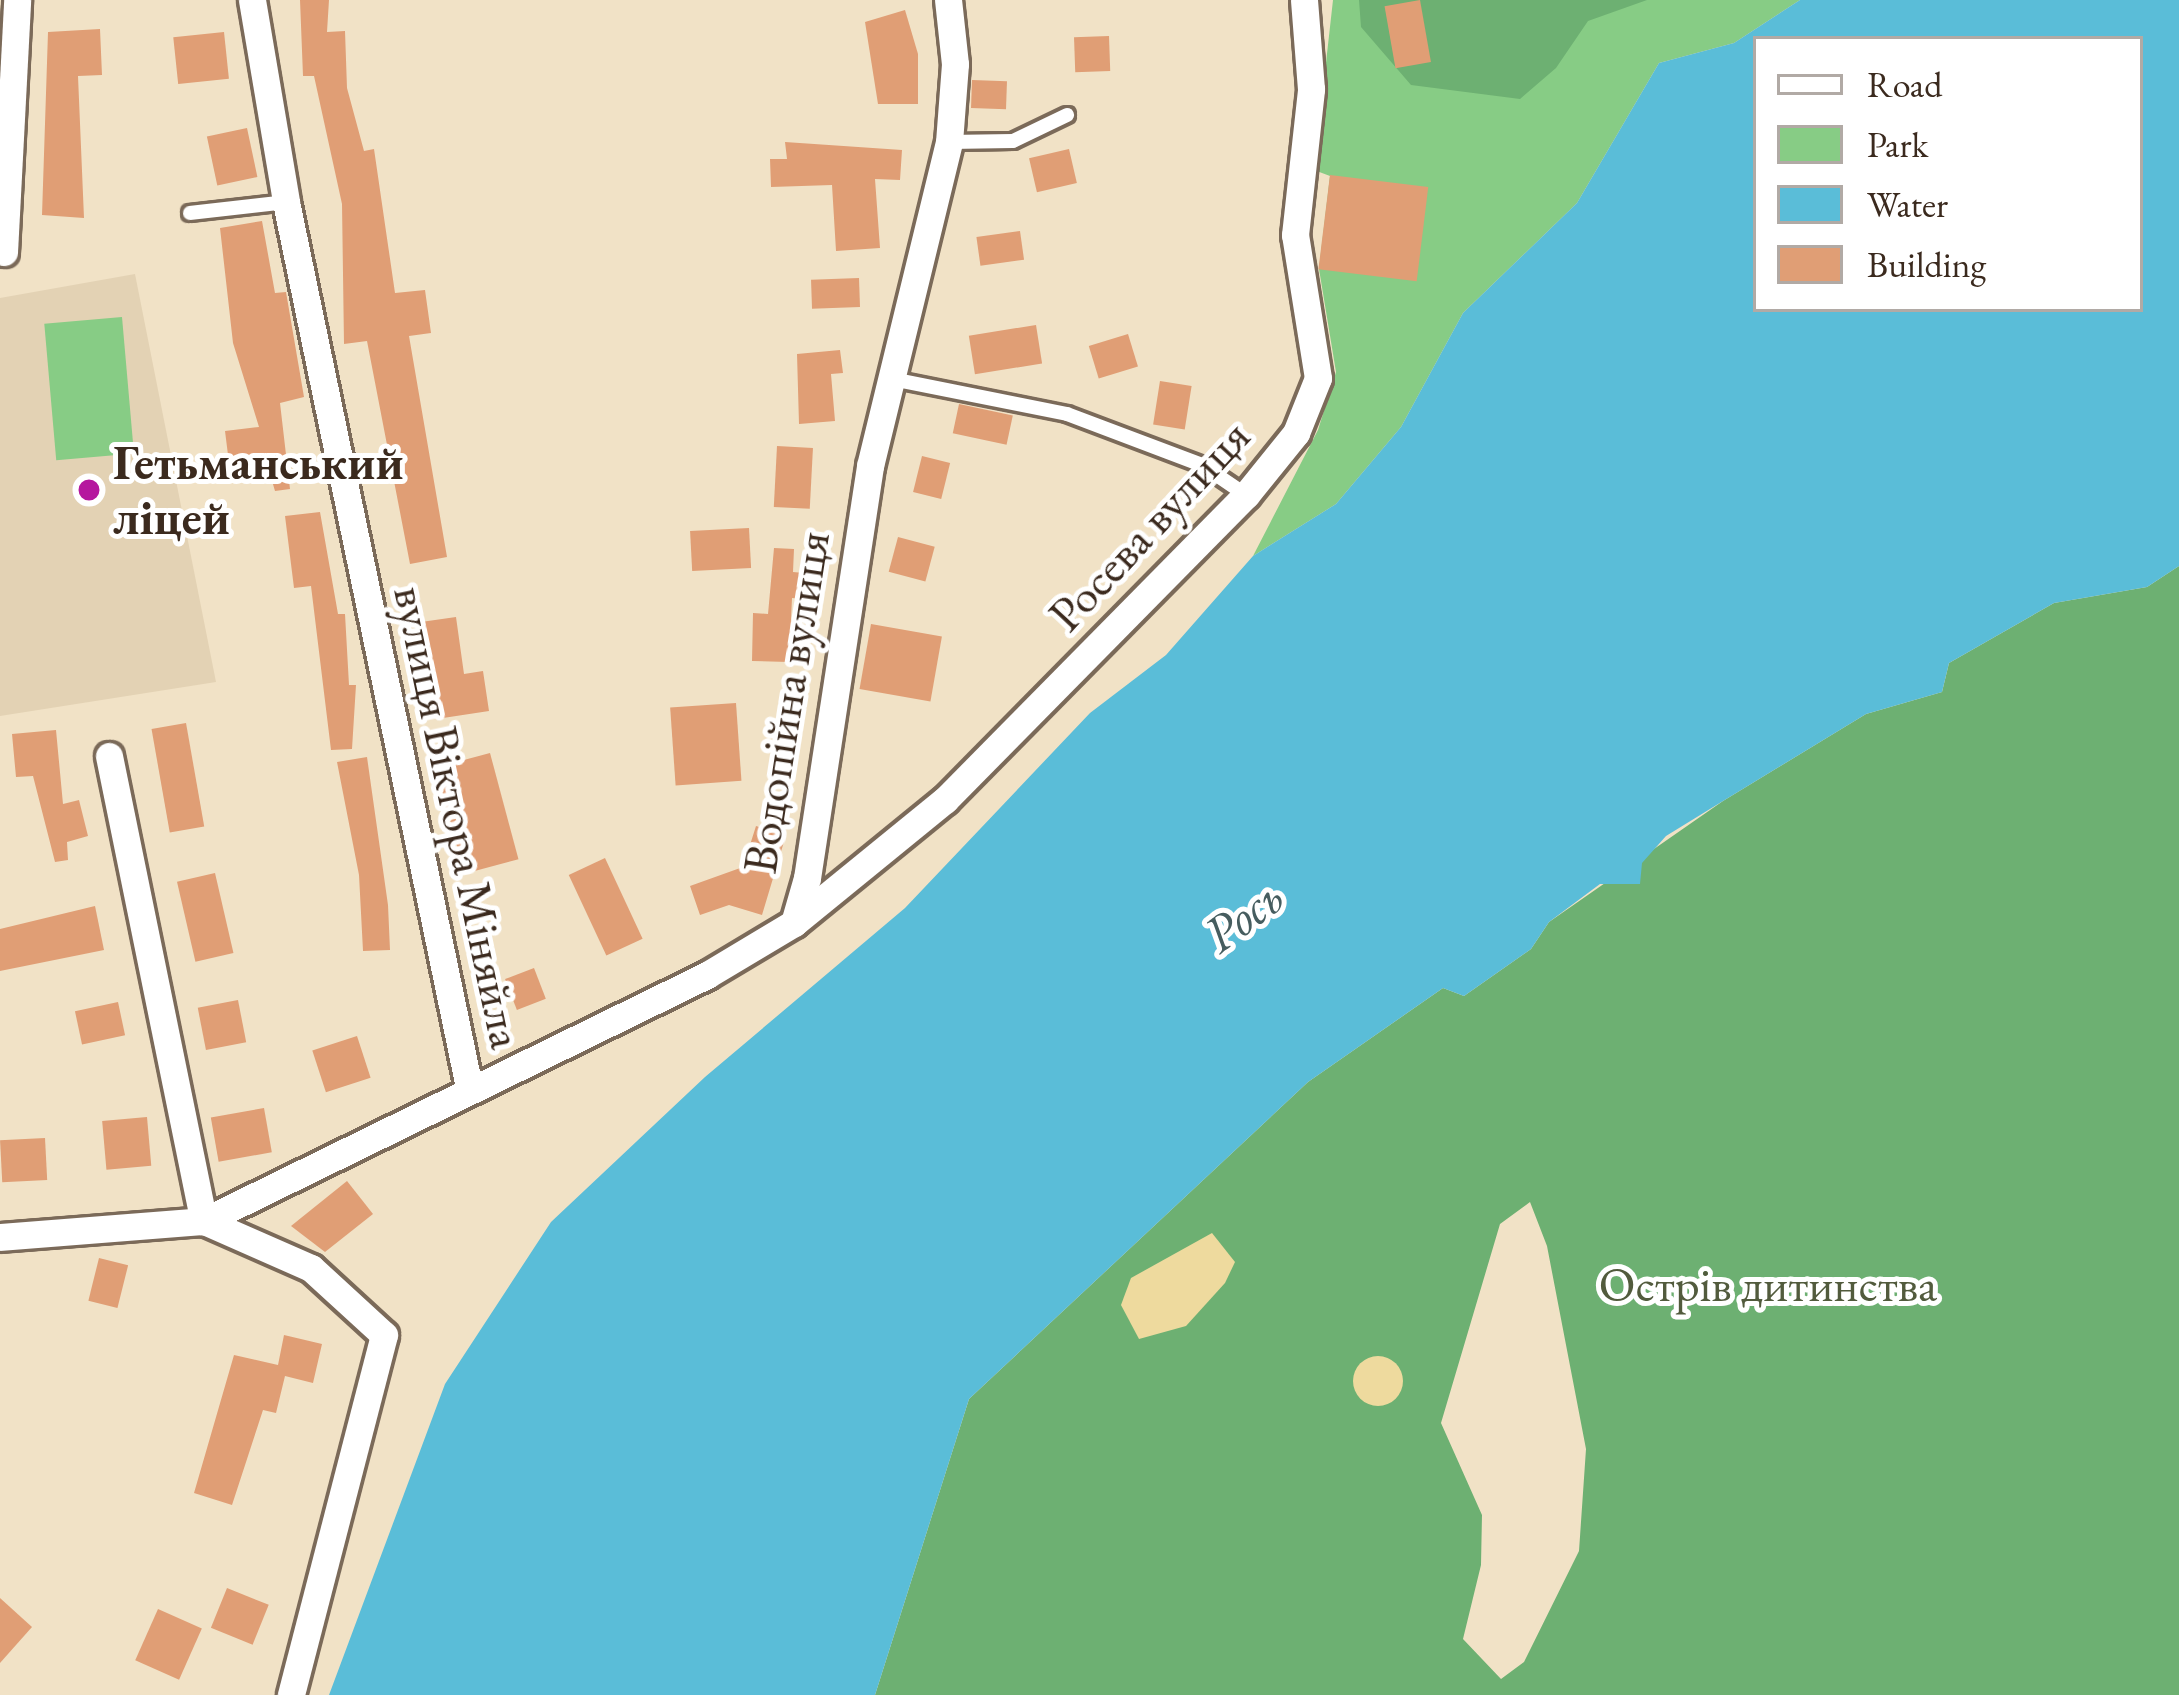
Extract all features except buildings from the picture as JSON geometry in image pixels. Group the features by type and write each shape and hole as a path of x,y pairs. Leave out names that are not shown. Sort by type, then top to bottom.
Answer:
{"street":[{"path":"4,252 17,0"},
{"name":"вулиця Віктора Міняйла","path":"252,0 286,202 470,1087"},
{"name":"Водопійна вулиця","path":"0,1237 204,1221 707,974 794,923 807,878 845,596 949,142 955,64 948,0"},
{"name":"Росева вулиця","path":"794,923 945,800 1246,495 1295,433 1318,378 1295,235 1311,88 1304,0"},
{"path":"109,756 204,1221 310,1268 384,1335 291,1695"}],"lane":[{"path":"949,142 1013,141 1067,115"},
{"path":"190,213 286,202"},
{"path":"892,380 1067,414 1202,465 1246,495"}],"shaded area":[{"name":"Гетьманський ліцей","path":"135,274 216,682 0,716 0,298"}],"green space":[{"path":"1333,0 1800,0 1734,43 1659,63 1577,203 1463,313 1401,427 1336,504 1253,556 1318,430 1336,372 1319,269 1330,176 1314,170"},
{"path":"1359,0 1647,0 1588,21 1556,68 1520,99 1411,85 1361,27"},
{"path":"122,317 134,453 56,460 44,324"},
{"name":"Острів дитинства","path":"2179,566 2179,1695 875,1695 969,1399 1308,1082 1443,988 1464,996 1531,949 1549,922 1723,801 1866,714 1942,692 1949,663 2054,603 2147,587","holes":["1530,1202 1547,1246 1586,1449 1579,1551 1524,1662 1501,1679 1463,1639 1481,1565 1482,1515 1441,1423 1500,1224"]}],"sand":[{"path":"1212,1233 1235,1262 1225,1283 1186,1326 1139,1339 1121,1305 1131,1278"},
{"path":"1378,1356 1396,1363 1403,1381 1396,1399 1378,1406 1360,1399 1353,1381 1360,1363"}],"water":[{"name":"Рось","path":"1800,0 2179,0 2179,566 2147,587 2054,603 1949,663 1942,692 1866,714 1666,836 1642,863 1640,884 1600,884 1549,922 1531,949 1464,996 1443,988 1308,1082 969,1399 875,1695 329,1695 445,1384 551,1222 705,1077 905,908 1090,713 1166,655 1253,556 1336,504 1401,427 1463,313 1577,203 1659,63 1734,43"}],"place":[{"name":"Гетьманський ліцей","path":"89,490"}]}
